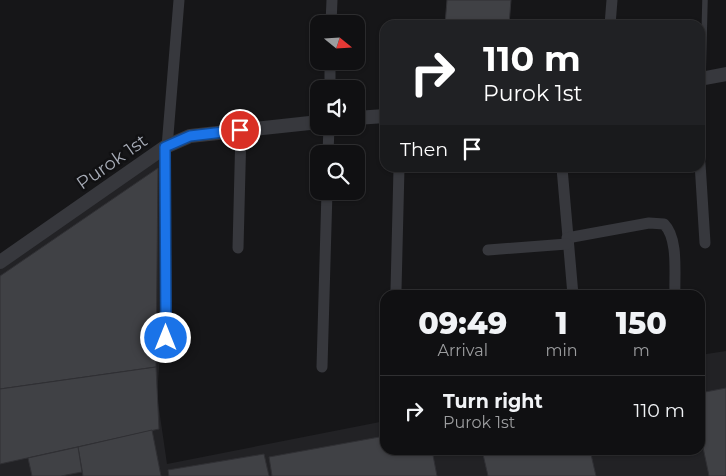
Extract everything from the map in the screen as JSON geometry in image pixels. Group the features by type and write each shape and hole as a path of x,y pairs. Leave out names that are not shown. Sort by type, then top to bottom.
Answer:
{"street":[{"path":"166,338 166,147 178,0"},
{"path":"331,15 332,0"},
{"path":"610,20 612,0"},
{"path":"705,78 726,74"},
{"path":"365,117 380,116"},
{"name":"Purok 1st","path":"0,262 166,147 190,136 310,123"},
{"path":"238,248 240,130"},
{"path":"396,290 400,172"},
{"path":"562,172 572,290"},
{"path":"701,172 705,243"},
{"path":"322,367 327,200"},
{"path":"488,250 567,241 649,223 664,224 669,229 673,245 675,290"}],"lane":[{"path":"704,20 705,0"}],"shaded area":[{"path":"164,151 163,315 157,395 167,464 380,422 380,455 705,455 705,354 726,351 726,476 0,476 0,266"}],"building":[{"path":"447,0 511,0 509,20 445,20"},
{"path":"158,168 156,367 0,389 0,276"},
{"path":"156,367 159,429 0,464 0,389"},
{"path":"726,388 726,476 709,476 705,455 705,392"},
{"path":"152,430 161,476 83,476 78,447"},
{"path":"380,437 380,455 433,455 437,476 272,476 269,457"},
{"path":"78,447 82,472 61,476 32,476 28,458"},
{"path":"264,454 269,476 169,476 168,470"},
{"path":"483,455 591,455 596,476 488,476"}],"route":[{"path":"166,338 165,147 190,136 240,130"}]}
